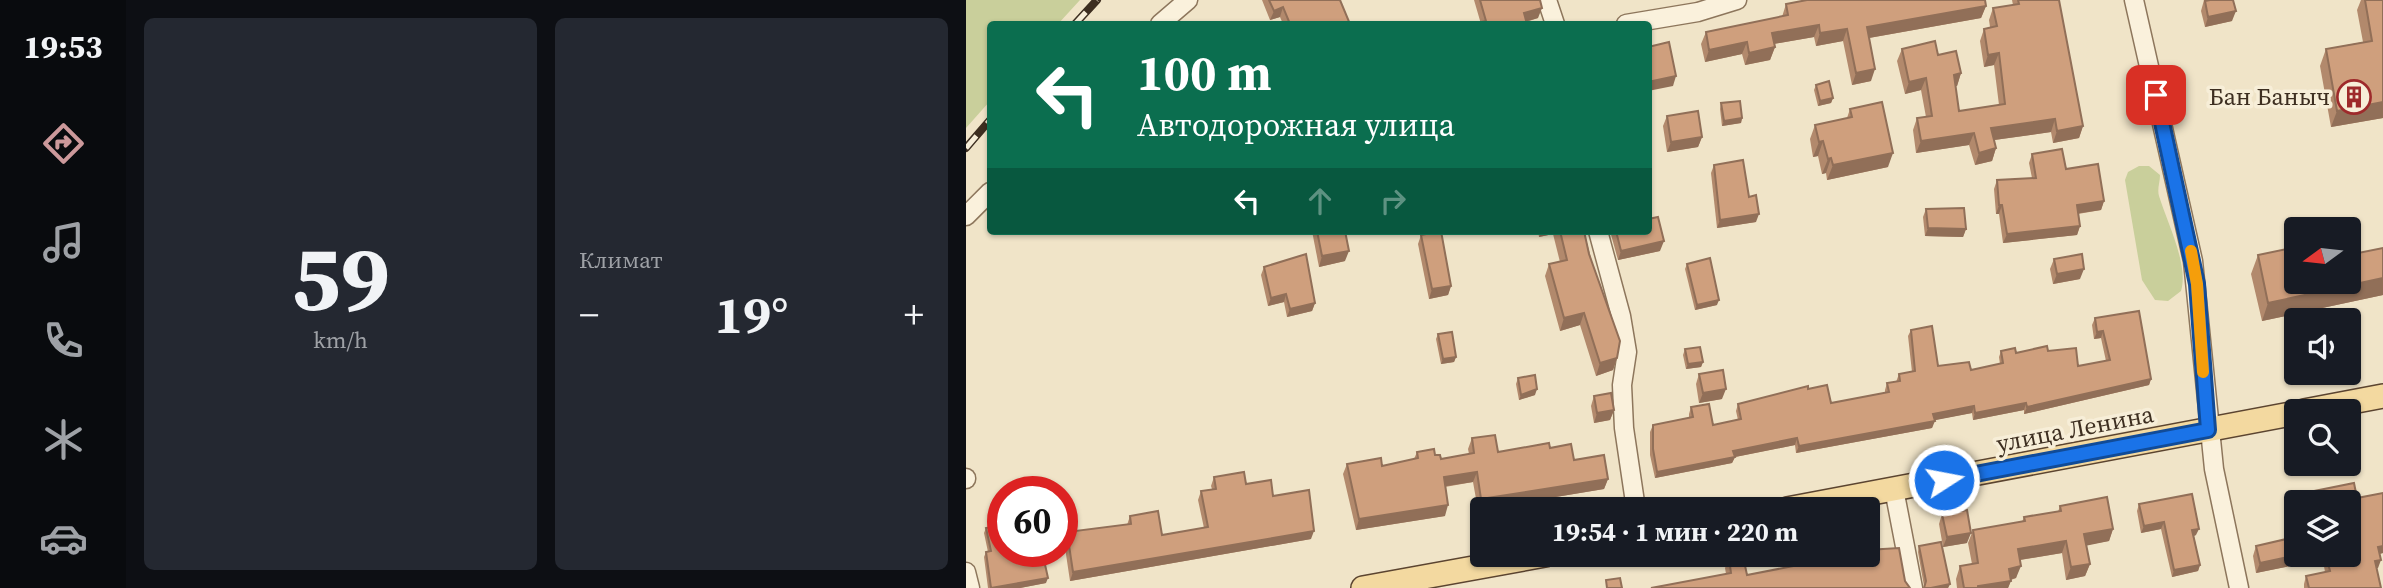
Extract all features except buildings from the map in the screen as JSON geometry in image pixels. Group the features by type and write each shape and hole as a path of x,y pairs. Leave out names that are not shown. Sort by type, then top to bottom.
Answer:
{"main road":[{"path":"2361,400 2383,396"},
{"name":"улица Ленина","path":"1851,497 2284,415"},
{"path":"1363,588 1479,567"}],"street":[{"path":"1164,21 1188,0"},
{"path":"1547,0 1554,21"},
{"path":"1644,21 1698,12 1737,0"},
{"path":"2134,0 2195,273 2208,430 2239,588"},
{"path":"966,216 987,195"},
{"path":"1599,235 1621,316 1627,352 1622,385 1624,428 1634,497"},
{"path":"1894,489 1913,588"},
{"path":"966,572 970,588"}],"green space":[{"path":"966,0 1080,0 1061,21 987,21 987,104 966,128"},
{"path":"2139,166 2149,166 2160,175 2159,196 2180,256 2183,281 2181,291 2168,301 2155,300 2142,280 2125,180 2128,172"}],"railway":[{"path":"1078,21 1097,0"},
{"path":"966,148 987,124"}],"slow traffic":[{"path":"2191,251 2197,284 2203,372"}],"place":[{"name":"Бан Баныч","path":"2354,97"}],"route":[{"path":"1944,480 2208,430 2197,284 2156,95"}]}
